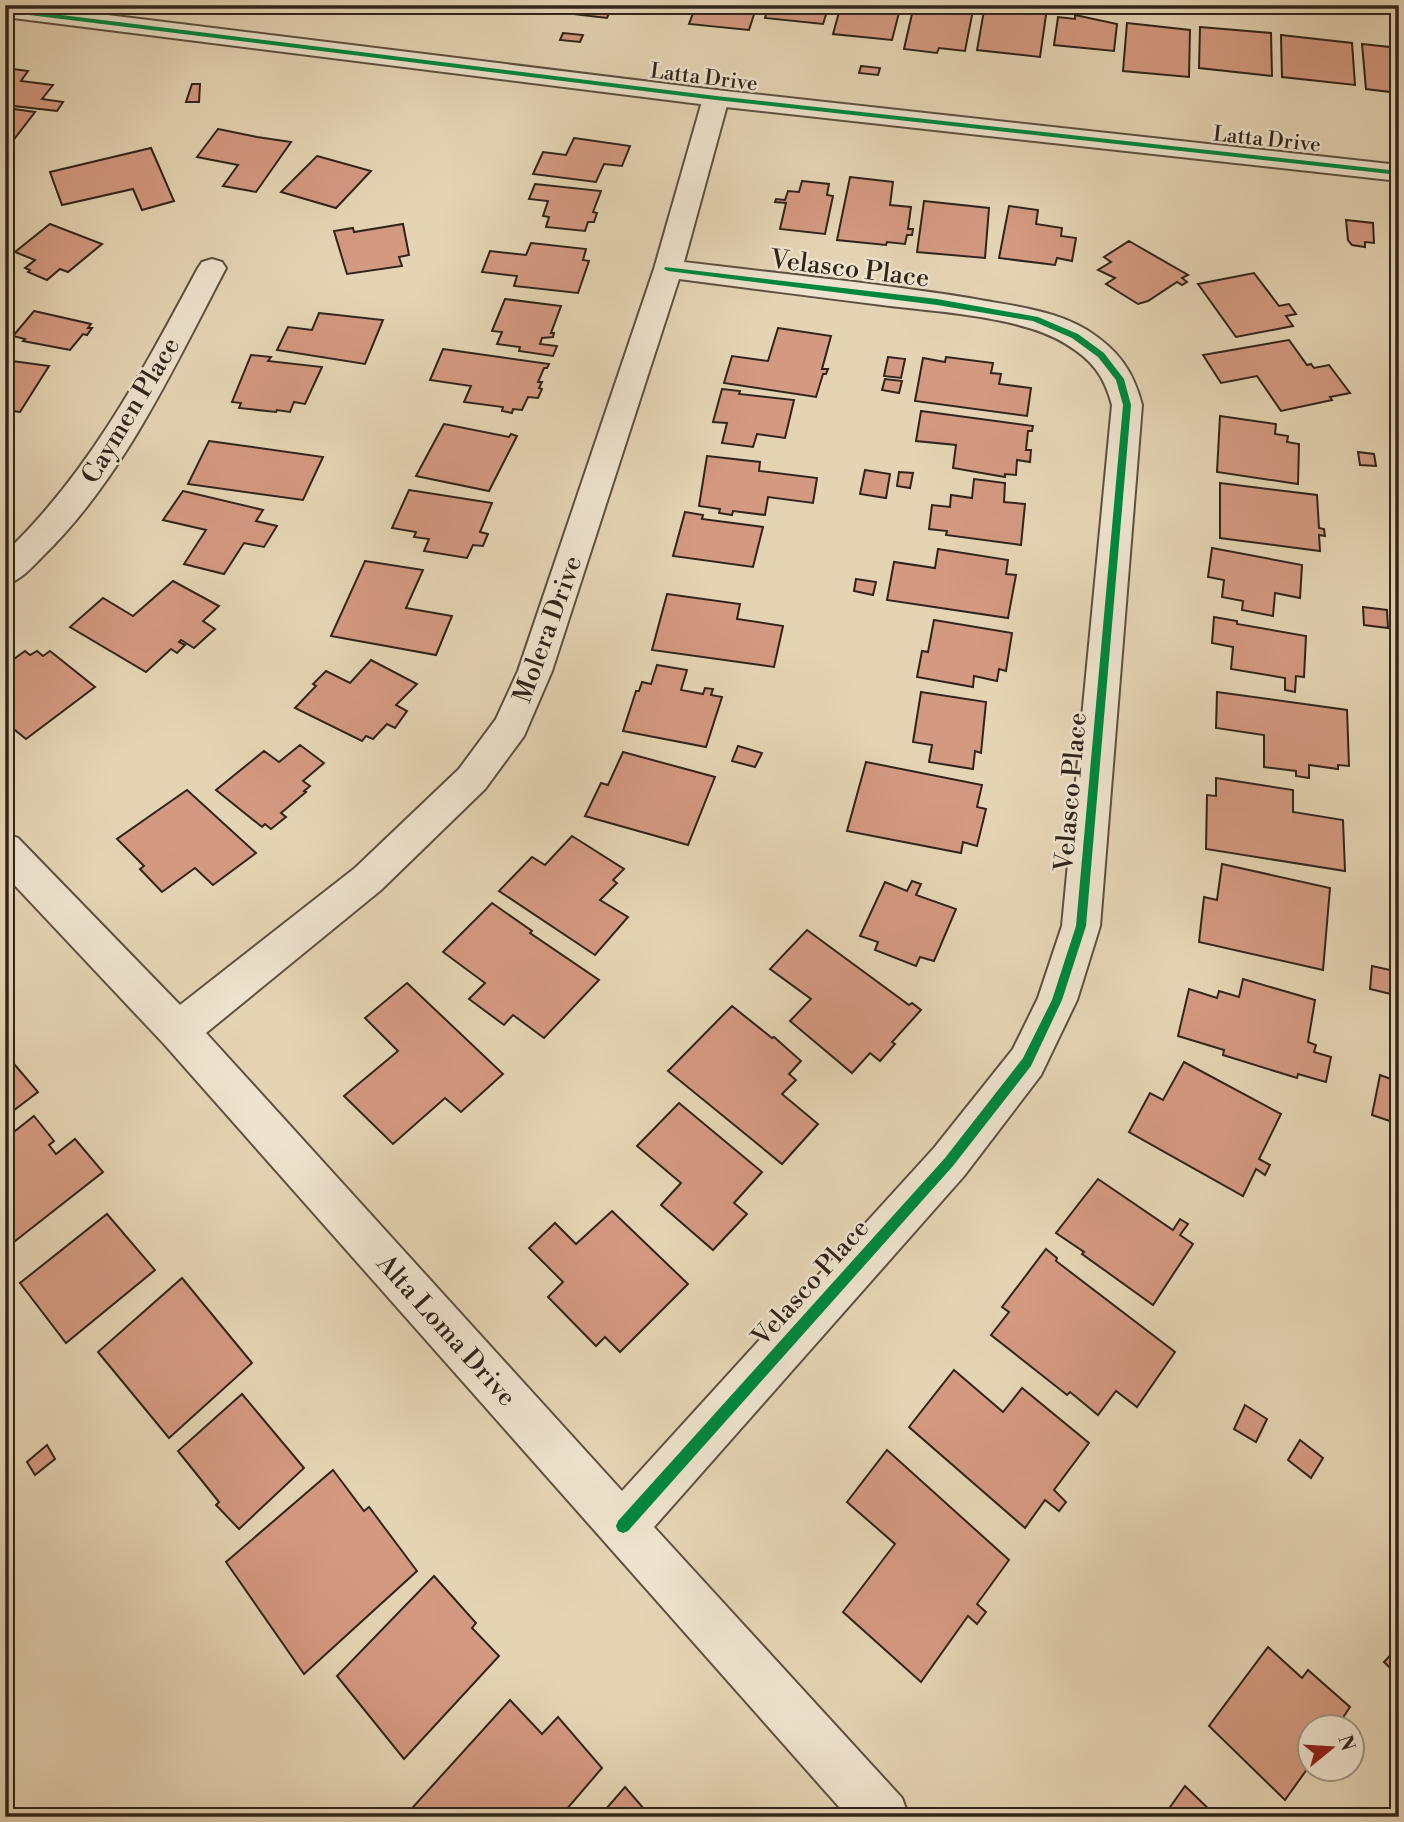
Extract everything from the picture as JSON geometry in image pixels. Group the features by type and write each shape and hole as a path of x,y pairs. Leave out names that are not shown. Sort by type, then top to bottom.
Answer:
{"street":[{"name":"Latta Drive","path":"5,10 716,98 1399,173"},
{"name":"Molera Drive","path":"178,1031 368,879 472,779 511,726 539,658 668,268 716,98"},
{"name":"Caymen Place","path":"5,573 32,549 92,479 122,432 212,268"},
{"name":"Velasco Place","path":"623,1526 949,1161 1027,1062 1057,1000 1082,926 1127,405 1120,379 1101,355 1076,336 1035,319 937,302 668,268"},
{"name":"Alta Loma Drive","path":"5,849 178,1031 883,1817"}],"building":[{"path":"550,5 613,5 607,18 547,11"},
{"path":"696,5 757,5 749,30 689,24"},
{"path":"769,5 829,5 823,24 765,18"},
{"path":"841,5 901,5 892,40 833,34"},
{"path":"914,5 974,5 965,51 939,48 937,53 904,49"},
{"path":"985,5 1047,8 1040,57 977,50"},
{"path":"1075,15 1117,24 1114,51 1054,45 1058,17 1075,19"},
{"path":"1127,23 1190,30 1189,77 1123,71"},
{"path":"1200,27 1271,33 1272,76 1199,68"},
{"path":"563,33 583,35 580,42 560,40"},
{"path":"1281,35 1352,43 1355,85 1282,77"},
{"path":"1362,44 1399,48 1399,93 1366,89"},
{"path":"861,66 880,68 878,75 859,73"},
{"path":"5,68 28,71 21,81 53,85 42,99 63,102 57,111 5,105"},
{"path":"192,84 200,84 199,102 186,102"},
{"path":"14,109 35,112 5,151 5,114 10,114"},
{"path":"218,129 291,142 256,192 223,186 238,165 197,157"},
{"path":"574,138 630,146 622,166 604,164 596,182 533,174 543,152 566,155"},
{"path":"151,148 174,201 142,210 133,189 62,205 50,172"},
{"path":"317,156 371,171 336,208 281,192"},
{"path":"850,177 893,182 890,205 911,207 908,229 913,229 912,235 907,235 905,244 887,242 886,245 837,240"},
{"path":"802,181 829,184 827,195 833,196 825,234 780,229 786,203 775,202 776,199 785,200 788,191 799,192"},
{"path":"535,184 601,191 593,212 597,213 594,222 588,222 585,231 546,227 549,217 543,216 548,201 529,199"},
{"path":"924,201 989,208 985,258 917,252"},
{"path":"1009,206 1038,210 1036,224 1062,228 1061,236 1076,238 1072,261 1057,258 1055,265 999,258"},
{"path":"1346,220 1373,223 1374,243 1365,242 1365,247 1352,245 1348,240"},
{"path":"50,224 102,244 68,272 60,269 47,280 25,268 35,260 15,252"},
{"path":"403,224 409,255 399,257 402,266 347,274 334,231 353,228 354,232"},
{"path":"1129,241 1188,275 1182,278 1187,282 1182,285 1177,282 1148,301 1138,304 1106,284 1115,278 1098,270 1111,262 1104,257"},
{"path":"531,243 586,249 583,260 589,261 578,293 514,286 517,276 482,272 490,251 526,255"},
{"path":"1254,273 1279,306 1289,304 1296,314 1286,316 1293,326 1236,337 1198,284"},
{"path":"505,299 561,306 551,333 554,333 553,337 542,338 540,344 557,346 553,356 519,351 520,347 497,344 502,332 492,331"},
{"path":"34,311 91,324 88,328 92,328 87,335 83,334 70,350 23,341 25,339 13,336"},
{"path":"319,313 383,320 365,364 277,350 288,327 312,330"},
{"path":"778,328 831,336 822,369 828,369 826,374 823,374 816,397 724,383 732,356 768,361"},
{"path":"1289,340 1307,365 1311,364 1314,368 1329,365 1350,393 1330,397 1332,400 1281,411 1257,376 1221,383 1203,355"},
{"path":"443,349 549,364 544,368 538,382 542,382 539,388 542,389 538,398 528,397 522,410 513,409 512,413 502,411 503,407 464,402 471,386 430,380"},
{"path":"251,355 271,357 268,361 322,367 305,404 294,402 290,412 276,412 239,408 241,403 232,402"},
{"path":"888,357 905,359 901,378 884,376"},
{"path":"946,357 993,363 991,373 1001,374 999,384 1031,388 1027,416 915,401 923,358 945,362"},
{"path":"5,360 49,366 20,412 5,410"},
{"path":"885,379 902,381 899,393 882,390"},
{"path":"722,389 740,391 739,394 794,400 785,438 757,434 753,447 722,443 727,423 713,422"},
{"path":"921,411 1033,426 1032,431 1028,431 1026,450 1031,450 1030,462 1017,460 1016,475 1005,474 1005,477 953,468 956,445 916,441"},
{"path":"1220,416 1276,424 1275,434 1288,436 1287,442 1299,444 1298,484 1217,472"},
{"path":"444,424 509,437 511,434 517,436 489,491 416,476"},
{"path":"209,441 323,457 303,500 188,484"},
{"path":"1358,452 1374,454 1376,466 1360,465"},
{"path":"707,456 760,462 759,471 817,478 813,503 768,497 765,515 733,511 732,515 719,513 720,509 699,506"},
{"path":"865,470 890,474 886,498 860,494"},
{"path":"899,472 913,473 910,488 897,486"},
{"path":"974,479 1005,483 1004,502 1025,504 1021,545 946,535 947,531 929,529 932,505 950,507 951,495 972,498"},
{"path":"1220,483 1317,495 1319,528 1324,529 1325,536 1319,535 1320,551 1220,538"},
{"path":"409,490 492,503 480,532 488,534 483,546 473,545 467,558 424,551 429,539 414,537 416,532 392,528"},
{"path":"183,491 263,510 256,521 277,526 264,547 244,543 224,574 184,564 206,530 163,520"},
{"path":"685,512 703,515 702,519 763,527 753,567 673,556"},
{"path":"1212,548 1302,565 1300,598 1275,593 1273,616 1242,610 1243,601 1222,597 1224,580 1208,577"},
{"path":"938,549 1008,560 1006,574 1016,575 1008,618 887,600 894,562 935,568"},
{"path":"365,561 423,570 406,608 452,616 436,655 331,636"},
{"path":"856,579 876,582 873,595 854,591"},
{"path":"173,581 219,606 203,621 215,629 194,648 181,640 179,642 185,645 177,653 171,649 146,672 70,627 103,598 133,616"},
{"path":"667,594 740,604 737,619 783,626 774,667 652,650"},
{"path":"1363,607 1387,610 1388,628 1364,625"},
{"path":"1214,617 1237,621 1237,624 1306,636 1304,677 1296,676 1295,692 1285,690 1285,678 1231,669 1233,647 1212,643"},
{"path":"934,620 1012,633 1006,671 999,669 997,681 974,676 973,687 917,677 922,651 928,652"},
{"path":"25,651 30,655 37,651 43,656 50,651 95,687 26,739 5,722 5,669 10,666 7,664"},
{"path":"371,660 417,684 396,705 407,711 395,728 387,724 373,739 366,736 362,741 295,708 326,671 350,683"},
{"path":"657,665 687,670 681,690 703,694 705,688 713,689 711,695 722,697 706,747 623,731 636,691 639,691 642,682 651,684"},
{"path":"921,692 986,702 981,753 975,751 973,769 929,762 932,745 913,742"},
{"path":"1217,692 1347,710 1349,766 1338,765 1338,769 1309,765 1309,778 1296,776 1296,771 1264,767 1264,735 1216,728"},
{"path":"300,745 324,763 303,781 310,786 304,791 306,792 281,813 286,817 271,829 265,824 262,827 216,790 264,751 279,762"},
{"path":"738,746 762,753 755,767 732,761"},
{"path":"623,752 715,777 688,845 585,816 601,783 608,785"},
{"path":"866,762 982,785 977,807 986,809 977,846 963,842 961,853 847,831"},
{"path":"1216,778 1293,790 1293,812 1343,820 1345,871 1206,849 1207,795 1216,796"},
{"path":"187,790 256,853 213,885 195,868 162,892 140,869 144,866 117,839"},
{"path":"572,836 624,869 613,880 617,883 600,900 628,917 595,955 499,891 532,857 545,865"},
{"path":"1222,864 1330,888 1323,970 1199,942 1204,897 1217,900"},
{"path":"912,881 921,884 916,895 956,909 934,961 920,957 916,966 875,950 878,942 860,936 885,882 907,891"},
{"path":"492,903 532,931 530,933 599,980 544,1038 513,1015 504,1025 469,999 485,983 443,952"},
{"path":"807,930 909,1005 912,1003 921,1010 892,1042 895,1044 880,1061 870,1053 852,1073 790,1021 811,999 770,969"},
{"path":"1372,966 1399,972 1399,996 1370,989"},
{"path":"1243,979 1315,1000 1308,1042 1316,1045 1314,1052 1331,1057 1326,1082 1298,1074 1297,1078 1223,1055 1224,1050 1178,1036 1189,989 1217,998 1219,991 1239,997"},
{"path":"407,983 503,1074 461,1112 445,1098 393,1144 344,1096 398,1051 365,1018"},
{"path":"732,1006 801,1061 789,1074 796,1080 782,1094 818,1124 782,1164 668,1071"},
{"path":"9,1058 38,1092 5,1117 5,1061"},
{"path":"1184,1062 1281,1114 1259,1159 1270,1165 1265,1175 1256,1169 1243,1196 1129,1132 1150,1093 1163,1100"},
{"path":"1380,1075 1399,1082 1399,1124 1372,1115"},
{"path":"679,1103 762,1172 734,1203 747,1214 713,1250 661,1205 681,1183 637,1146"},
{"path":"34,1116 54,1141 49,1145 56,1154 75,1139 103,1172 5,1249 5,1139"},
{"path":"1098,1179 1173,1230 1180,1219 1188,1224 1180,1235 1193,1244 1153,1305 1056,1233"},
{"path":"612,1211 688,1284 620,1352 605,1337 596,1346 548,1297 563,1282 529,1248 555,1223 576,1244"},
{"path":"107,1214 155,1270 66,1343 20,1283"},
{"path":"1046,1249 1057,1258 1056,1261 1175,1352 1137,1407 1116,1391 1098,1415 1070,1392 1067,1395 991,1335 1009,1312 1002,1307"},
{"path":"182,1278 252,1363 169,1438 98,1352"},
{"path":"954,1370 1003,1412 1022,1388 1089,1443 1054,1490 1066,1502 1059,1511 1045,1500 1025,1528 909,1427"},
{"path":"242,1394 304,1468 239,1529 216,1505 219,1502 178,1451"},
{"path":"1245,1405 1267,1419 1256,1442 1234,1429"},
{"path":"1300,1440 1323,1458 1311,1478 1288,1460"},
{"path":"47,1445 55,1459 35,1475 27,1462"},
{"path":"887,1450 1009,1560 977,1604 986,1612 977,1624 968,1616 921,1682 843,1612 895,1544 847,1502"},
{"path":"333,1470 364,1511 369,1507 417,1571 304,1674 226,1562"},
{"path":"434,1576 476,1623 472,1628 499,1656 404,1759 337,1676"},
{"path":"1399,1646 1399,1677 1384,1662"},
{"path":"1268,1647 1302,1678 1308,1670 1350,1707 1345,1714 1296,1714 1296,1784 1285,1800 1209,1726"},
{"path":"510,1700 542,1734 558,1717 602,1768 560,1817 404,1817"},
{"path":"1185,1786 1217,1817 1163,1817"},
{"path":"625,1787 651,1817 599,1817"}],"cycle path":[{"path":"5,10 716,98 1399,173"},
{"path":"623,1526 949,1162 1027,1062 1057,1000 1081,926 1127,405 1120,379 1101,355 1075,336 1035,319 937,302 668,269"}]}
